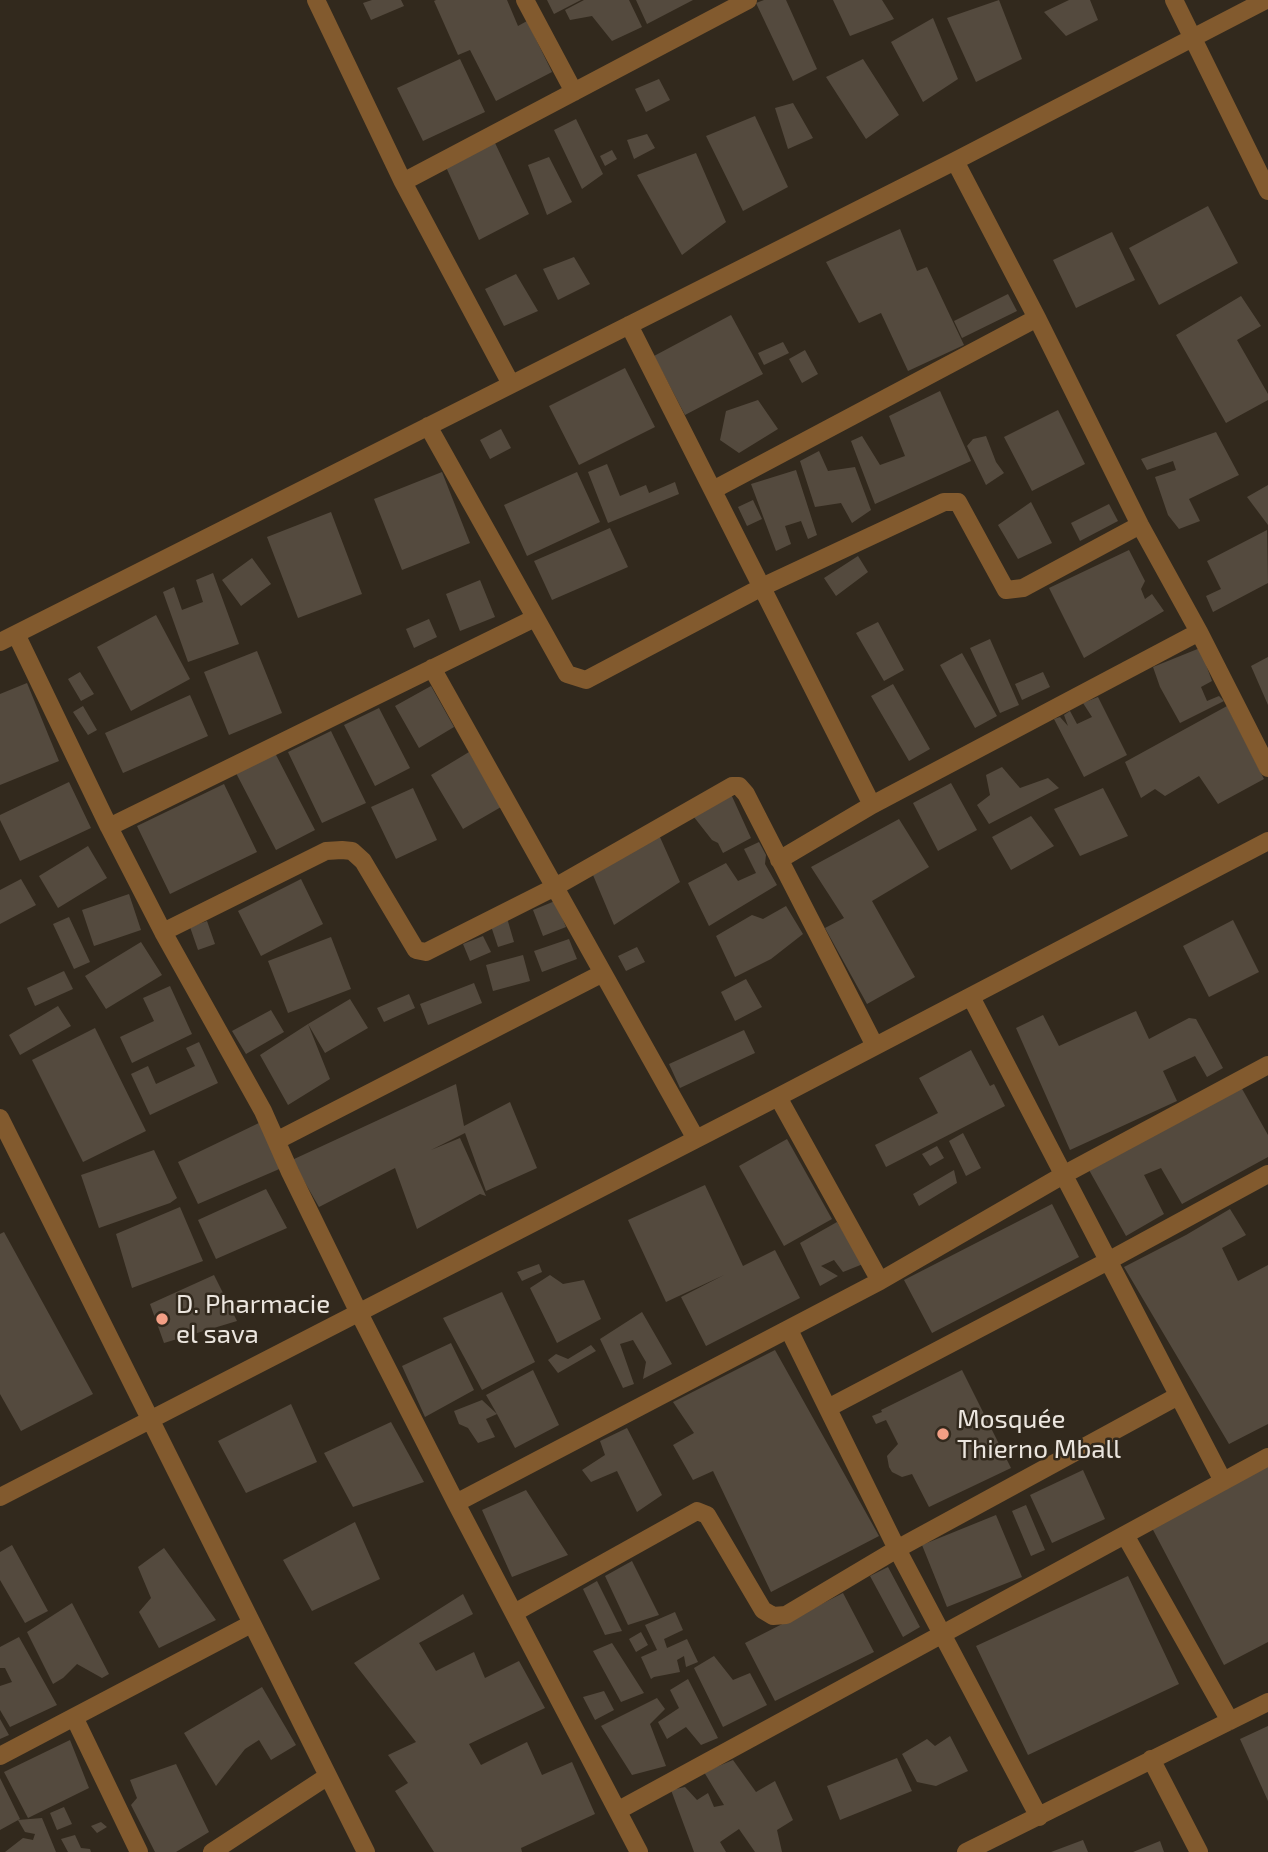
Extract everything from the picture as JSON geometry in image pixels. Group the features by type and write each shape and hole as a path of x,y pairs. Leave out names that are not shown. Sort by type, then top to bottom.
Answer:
{"street":[{"path":"316,0 403,182 511,384"},
{"path":"525,0 574,92"},
{"path":"403,182 574,92 721,6 748,0"},
{"path":"1174,0 1268,191"},
{"path":"639,1852 359,1313 290,1172 278,1140 163,932 8,638 955,161 1266,0"},
{"path":"955,161 1140,525 1199,632 1268,768"},
{"path":"713,490 1037,318"},
{"path":"629,325 872,805"},
{"path":"428,426 567,674 586,680 762,587 944,502 958,502 1006,590 1023,588 1140,525"},
{"path":"109,827 535,618"},
{"path":"779,860 872,805 1199,632"},
{"path":"432,668 696,1139"},
{"path":"163,932 326,851 352,851 363,861 416,950 426,952 555,887 732,786 739,786 746,794 876,1046"},
{"path":"0,1497 778,1097 1268,841"},
{"path":"278,1140 603,973"},
{"path":"971,997 1223,1481"},
{"path":"456,1503 880,1281 1065,1174 1268,1065"},
{"path":"778,1097 880,1281"},
{"path":"0,1118 366,1852"},
{"path":"828,1408 1268,1174"},
{"path":"789,1330 897,1549 1039,1817"},
{"path":"514,1613 697,1511 707,1515 763,1610 773,1616 786,1615 897,1549 1178,1395"},
{"path":"619,1810 1268,1457"},
{"path":"1125,1535 1230,1721"},
{"path":"0,1756 251,1624"},
{"path":"968,1852 1268,1702"},
{"path":"74,1717 139,1852"},
{"path":"1152,1759 1199,1852"},
{"path":"212,1852 328,1776"}],"building":[{"path":"372,0 401,0 404,6 371,20 363,3"},
{"path":"507,0 518,26 527,21 552,72 496,101 470,50 458,55 434,1"},
{"path":"547,0 581,0 554,14"},
{"path":"584,0 629,0 642,27 612,41 592,16 570,20 565,10"},
{"path":"636,0 693,0 647,24"},
{"path":"764,0 786,0 817,69 793,81 756,3"},
{"path":"833,0 882,0 894,19 850,36"},
{"path":"999,0 1022,59 976,82 947,18"},
{"path":"1069,0 1090,0 1098,20 1066,36 1044,12"},
{"path":"933,18 958,79 923,102 891,42"},
{"path":"460,59 485,112 423,141 397,88"},
{"path":"863,59 899,115 866,139 826,77"},
{"path":"659,79 670,100 646,112 635,89"},
{"path":"793,103 813,138 788,149 775,108"},
{"path":"755,116 788,187 743,211 706,136"},
{"path":"576,119 603,174 582,189 554,130"},
{"path":"647,134 655,148 634,159 627,140"},
{"path":"495,143 529,214 479,240 446,167"},
{"path":"612,150 617,159 605,166 600,156"},
{"path":"696,153 726,222 682,255 637,175"},
{"path":"549,157 572,202 547,215 528,165"},
{"path":"1208,206 1238,263 1159,305 1129,248"},
{"path":"900,229 917,271 927,267 964,345 908,371 881,313 859,323 826,262"},
{"path":"1112,232 1135,280 1076,308 1053,260"},
{"path":"574,257 590,284 558,300 543,269"},
{"path":"516,274 538,311 504,326 485,289"},
{"path":"1008,294 1017,311 962,338 954,321"},
{"path":"1241,296 1261,326 1237,340 1268,394 1268,400 1226,423 1176,335"},
{"path":"731,315 763,374 685,415 654,356"},
{"path":"783,342 789,353 764,365 758,353"},
{"path":"805,350 818,374 802,383 789,359"},
{"path":"625,368 655,427 579,465 549,406"},
{"path":"940,391 971,461 875,504 851,441 862,436 880,465 905,456 889,416"},
{"path":"758,400 778,429 739,453 720,440 726,411"},
{"path":"1058,410 1085,464 1032,491 1004,437"},
{"path":"501,429 511,448 490,459 480,440"},
{"path":"1216,432 1239,475 1189,499 1200,521 1179,529 1168,515 1155,477 1176,470 1173,461 1147,470 1141,459"},
{"path":"986,436 996,462 1004,473 986,485 967,446 973,439"},
{"path":"819,451 828,471 855,467 871,510 852,523 841,503 815,507 800,461"},
{"path":"607,464 620,496 646,485 649,493 675,482 679,494 608,523 588,472"},
{"path":"796,470 817,535 808,539 801,521 785,526 791,544 776,551 751,484"},
{"path":"442,472 470,543 402,570 374,499"},
{"path":"577,472 600,522 527,556 504,505"},
{"path":"1268,485 1268,525 1247,497"},
{"path":"753,500 762,519 747,526 738,507"},
{"path":"1031,502 1052,543 1018,559 998,525"},
{"path":"1109,504 1118,521 1080,541 1071,523"},
{"path":"331,512 362,594 298,618 267,537"},
{"path":"610,528 628,567 552,600 534,561"},
{"path":"1267,530 1268,583 1213,612 1206,596 1221,589 1207,561"},
{"path":"1129,550 1145,581 1141,589 1145,599 1152,594 1164,611 1084,658 1049,588"},
{"path":"858,556 868,572 836,596 824,578"},
{"path":"252,558 271,584 241,606 222,580"},
{"path":"213,573 239,644 188,662 163,592 174,587 182,610 203,602 196,580"},
{"path":"480,580 495,617 460,631 446,594"},
{"path":"156,615 190,679 131,711 97,647"},
{"path":"429,619 437,637 414,648 406,629"},
{"path":"878,622 904,670 884,681 856,633"},
{"path":"990,639 1019,705 1000,713 970,648"},
{"path":"1200,648 1212,681 1201,687 1207,701 1219,696 1224,701 1180,723 1160,687 1153,667"},
{"path":"257,651 282,713 229,735 204,672"},
{"path":"962,653 997,716 975,728 940,665"},
{"path":"1268,657 1268,705 1251,666"},
{"path":"80,672 94,694 81,701 68,679"},
{"path":"1043,672 1050,687 1022,700 1015,684"},
{"path":"27,683 59,761 0,785 0,694"},
{"path":"893,684 930,749 909,761 871,696"},
{"path":"431,686 454,727 419,748 395,706"},
{"path":"190,695 208,736 123,773 105,733"},
{"path":"1098,697 1127,755 1084,777 1054,719 1060,717 1068,726 1064,715 1070,711 1077,724 1092,717 1083,703"},
{"path":"83,706 97,730 88,735 73,712"},
{"path":"1227,706 1264,779 1218,804 1199,776 1165,796 1155,789 1141,798 1125,762"},
{"path":"379,708 410,768 375,786 344,725"},
{"path":"331,731 366,803 322,823 288,752"},
{"path":"469,752 501,807 463,829 431,775"},
{"path":"275,753 315,830 276,850 236,773"},
{"path":"1002,767 1020,788 1048,778 1059,788 989,824 977,805 990,795 986,775"},
{"path":"69,782 91,828 20,861 0,815"},
{"path":"951,783 977,830 938,851 913,803"},
{"path":"224,784 257,852 170,894 137,826"},
{"path":"413,788 437,840 396,859 371,807"},
{"path":"1103,788 1128,836 1080,856 1054,809"},
{"path":"730,792 751,838 723,853 718,843 712,840 690,812"},
{"path":"1031,816 1054,846 1011,870 992,837"},
{"path":"899,819 929,867 872,901 915,977 867,1004 825,928 844,918 811,867"},
{"path":"659,835 680,882 614,925 593,875"},
{"path":"759,842 766,855 765,864 777,885 709,926 688,883 726,863 738,881 756,873 744,849"},
{"path":"88,846 107,878 58,908 39,876"},
{"path":"21,879 36,905 0,924 0,890"},
{"path":"301,879 323,924 261,956 238,911"},
{"path":"129,894 141,930 94,946 82,910"},
{"path":"555,901 566,927 543,936 533,910"},
{"path":"786,906 803,934 771,959 735,977 716,936 752,915 763,919"},
{"path":"69,917 90,962 74,969 53,924"},
{"path":"507,918 514,942 498,947 490,923"},
{"path":"1233,920 1259,972 1209,997 1183,946"},
{"path":"207,921 215,944 198,950 190,927"},
{"path":"483,936 491,952 470,961 463,944"},
{"path":"331,937 351,989 288,1013 268,961"},
{"path":"569,939 577,959 542,972 534,951"},
{"path":"141,942 162,975 106,1009 85,976"},
{"path":"637,947 645,962 626,971 618,956"},
{"path":"523,955 530,981 493,991 486,965"},
{"path":"64,971 73,989 35,1006 27,988"},
{"path":"746,979 762,1007 735,1021 721,992"},
{"path":"474,983 482,1003 428,1025 420,1004"},
{"path":"170,986 192,1034 132,1063 120,1037 154,1021 143,998"},
{"path":"409,994 415,1008 384,1022 377,1008"},
{"path":"350,999 368,1028 325,1053 308,1024"},
{"path":"58,1006 71,1026 20,1055 9,1035"},
{"path":"271,1010 284,1032 246,1054 232,1031"},
{"path":"1136,1011 1149,1039 1189,1018 1196,1019 1223,1068 1207,1077 1195,1056 1163,1071 1177,1101 1070,1150 1016,1028 1043,1015 1059,1046"},
{"path":"308,1024 330,1079 288,1105 260,1055"},
{"path":"95,1028 146,1131 83,1162 32,1060"},
{"path":"744,1030 755,1053 680,1088 669,1064"},
{"path":"199,1042 218,1083 150,1115 131,1074 148,1066 156,1084 195,1066 186,1048"},
{"path":"971,1050 990,1086 994,1084 1005,1106 886,1167 875,1145 938,1113 919,1078"},
{"path":"456,1084 464,1126 510,1102 537,1168 486,1191 465,1133 431,1150 460,1138 486,1196 480,1194 417,1229 395,1168 319,1207 292,1160"},
{"path":"1241,1087 1268,1135 1268,1157 1182,1204 1161,1168 1144,1175 1164,1214 1126,1236 1089,1170"},
{"path":"261,1122 284,1167 198,1204 178,1162"},
{"path":"963,1133 981,1168 966,1176 949,1141"},
{"path":"787,1139 832,1219 784,1246 739,1166"},
{"path":"937,1146 944,1158 930,1166 922,1154"},
{"path":"154,1150 177,1198 170,1203 99,1228 81,1175"},
{"path":"954,1170 957,1183 919,1206 913,1194"},
{"path":"705,1185 743,1266 775,1250 800,1298 706,1346 681,1297 724,1275 666,1302 628,1220"},
{"path":"266,1189 287,1228 216,1259 198,1220"},
{"path":"1052,1204 1079,1257 932,1333 904,1280"},
{"path":"180,1207 203,1261 132,1288 116,1234"},
{"path":"1230,1209 1246,1235 1222,1248 1238,1281 1268,1265 1268,1424 1229,1444 1124,1267"},
{"path":"837,1222 863,1264 843,1272 834,1260 821,1266 838,1276 820,1286 800,1243"},
{"path":"4,1232 93,1394 21,1431 0,1394 0,1234"},
{"path":"539,1264 542,1272 522,1281 517,1272"},
{"path":"214,1275 237,1321 164,1343 150,1304"},
{"path":"550,1275 563,1284 584,1280 601,1319 557,1343 530,1288"},
{"path":"502,1292 535,1362 482,1390 443,1318"},
{"path":"642,1312 672,1364 643,1379 646,1362 633,1340 620,1344 634,1384 623,1388 600,1339"},
{"path":"451,1343 474,1390 425,1417 402,1366"},
{"path":"591,1345 596,1351 558,1373 548,1360 556,1354 568,1359"},
{"path":"775,1350 879,1536 771,1592 713,1471 693,1480 673,1445 694,1433 673,1402"},
{"path":"533,1370 559,1425 515,1448 486,1395"},
{"name":"Mosquée Thierno Mball","path":"962,1370 1011,1468 929,1507 912,1474 902,1477 892,1472 887,1456 898,1444 886,1420 876,1424 872,1416"},
{"path":"482,1400 497,1414 486,1419 495,1437 478,1443 468,1428 459,1424 454,1411"},
{"path":"291,1404 317,1462 246,1493 218,1441"},
{"path":"391,1422 424,1482 353,1507 324,1453"},
{"path":"627,1428 662,1495 637,1512 617,1471 591,1482 582,1470 605,1455 600,1441"},
{"path":"1268,1465 1268,1642 1224,1665 1151,1526"},
{"path":"1083,1470 1105,1519 1052,1543 1030,1495"},
{"path":"526,1490 568,1555 512,1577 482,1510"},
{"path":"1026,1505 1045,1550 1031,1556 1012,1511"},
{"path":"996,1515 1022,1577 947,1607 922,1545"},
{"path":"355,1522 380,1579 312,1611 283,1560"},
{"path":"12,1545 48,1611 25,1623 0,1580 0,1552"},
{"path":"164,1548 216,1620 159,1648 139,1612 151,1598 138,1567"},
{"path":"632,1561 659,1615 628,1625 605,1576"},
{"path":"888,1567 920,1627 903,1637 870,1576"},
{"path":"1128,1576 1179,1684 1028,1755 976,1646"},
{"path":"597,1581 622,1631 605,1635 583,1589"},
{"path":"843,1593 874,1652 775,1701 745,1643"},
{"path":"463,1594 473,1614 419,1643 436,1671 474,1652 485,1678 519,1661 545,1708 469,1744 481,1765 527,1742 542,1775 572,1762 595,1814 521,1848 522,1852 434,1852 395,1791 408,1783 388,1755 416,1742 354,1663"},
{"path":"72,1603 109,1674 102,1678 77,1664 53,1684 27,1632"},
{"path":"675,1612 683,1630 664,1639 667,1648 687,1639 698,1662 686,1667 684,1656 677,1660 680,1672 651,1679 641,1657 657,1650 645,1625"},
{"path":"641,1632 648,1645 636,1652 629,1639"},
{"path":"19,1637 57,1705 10,1727 0,1710 0,1686 12,1682 5,1668 0,1668 0,1647"},
{"path":"612,1643 644,1693 621,1702 593,1651"},
{"path":"714,1656 733,1680 750,1673 767,1705 723,1727 694,1668"},
{"path":"688,1679 718,1738 701,1745 686,1727 667,1739 658,1722 679,1708 670,1690"},
{"path":"262,1687 296,1745 271,1760 259,1740 245,1749 216,1786 184,1733"},
{"path":"604,1691 614,1710 595,1720 583,1697"},
{"path":"657,1698 665,1709 650,1724 666,1766 632,1775 601,1726"},
{"path":"0,1719 9,1735 0,1739"},
{"path":"1268,1726 1268,1801 1240,1739"},
{"path":"950,1736 968,1771 936,1786 917,1782 902,1754 927,1739 935,1746"},
{"path":"70,1740 89,1788 28,1818 4,1772"},
{"path":"897,1758 912,1791 840,1820 827,1786"},
{"path":"733,1760 756,1792 775,1781 793,1820 777,1830 782,1852 755,1852 739,1829 720,1842 726,1852 694,1852 671,1790 685,1787 697,1800 708,1793 714,1807 724,1805 704,1772"},
{"path":"176,1764 209,1832 176,1852 155,1852 131,1805 137,1798 130,1780"},
{"path":"0,1778 20,1819 0,1830"},
{"path":"64,1807 72,1824 57,1830 50,1813"},
{"path":"42,1818 56,1852 5,1852 23,1838 33,1840 35,1834 25,1832 18,1820"},
{"path":"101,1822 107,1827 97,1833 91,1826"},
{"path":"75,1835 81,1848 90,1849 91,1852 68,1852 61,1839"},
{"path":"1083,1840 1088,1852 1051,1852"},
{"path":"1160,1841 1164,1852 1133,1852"}],"place":[{"name":"D. Pharmacie el sava","path":"162,1319"},
{"name":"Mosquée Thierno Mball","path":"943,1434"}]}
